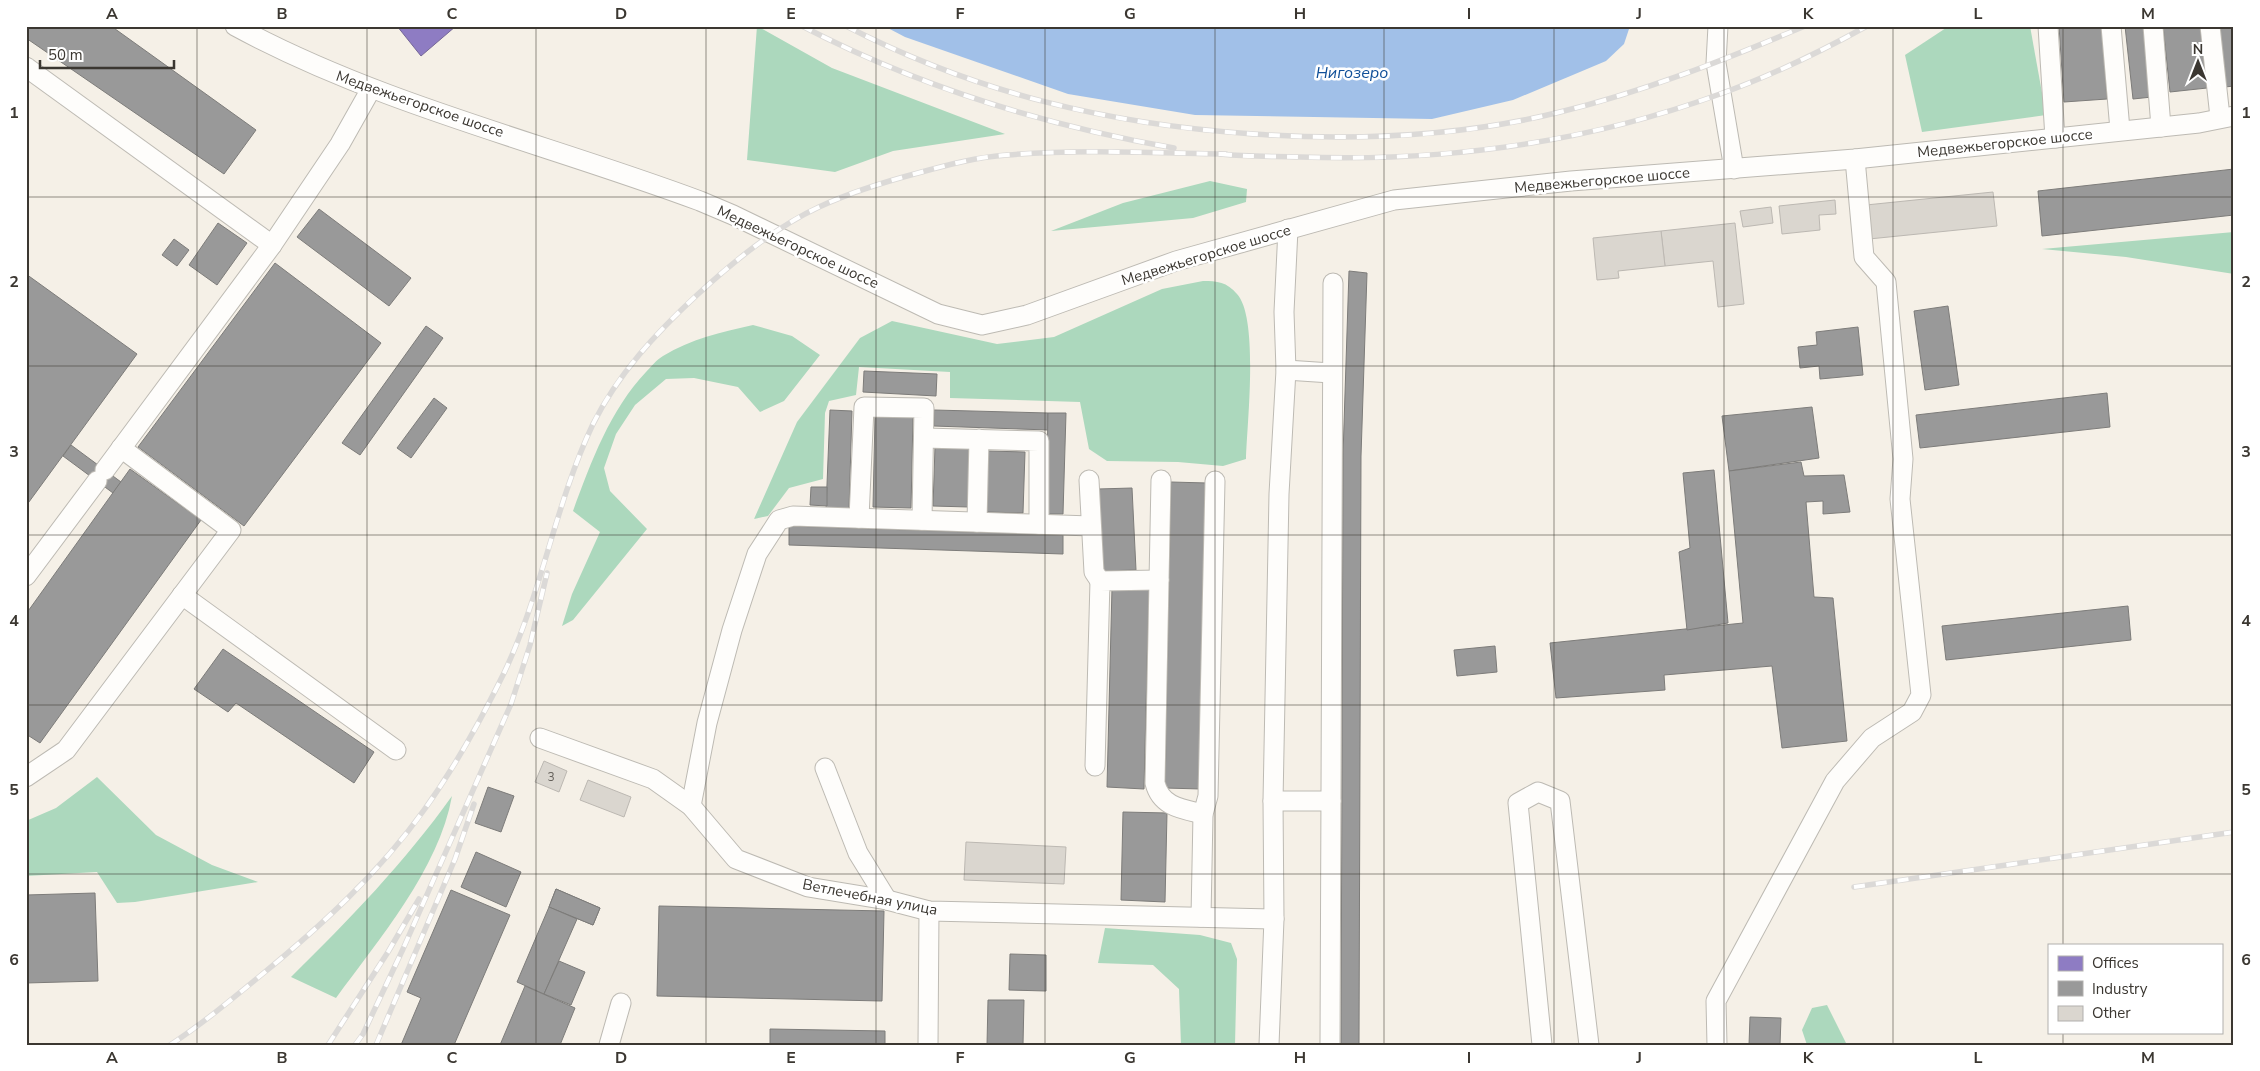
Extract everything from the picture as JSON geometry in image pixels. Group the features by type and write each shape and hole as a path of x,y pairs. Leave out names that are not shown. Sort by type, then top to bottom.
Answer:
{"street":[{"name":"Медвежьегорское шоссе","path":"235,26 280,50 371,89 700,201 774,234 938,314 982,325 1027,316 1176,261 1394,200 1571,181 1855,159 2199,123 2227,117"},
{"path":"1718,26 1716,63 1734,169"},
{"path":"2048,26 2055,138"},
{"path":"2111,26 2120,130"},
{"path":"2153,26 2161,127"},
{"path":"2210,26 2227,117"},
{"path":"26,67 272,245"},
{"path":"26,576 272,245 340,144 371,89"},
{"path":"1717,1045 1716,1001 1835,781 1872,738 1912,712 1921,694 1900,500 1903,459 1886,282 1864,257 1855,159"},
{"path":"1269,1045 1274,919 1273,802 1279,494 1286,370 1284,312 1288,229"},
{"path":"1330,1045 1333,472 1331,373 1333,283"},
{"path":"1286,370 1331,373"},
{"path":"859,518 864,407 924,408 922,520"},
{"path":"924,438 1039,441 1038,524"},
{"path":"977,522 980,439"},
{"path":"26,777 66,750 231,530 121,448"},
{"path":"1089,480 1094,572 1100,581 1095,766"},
{"path":"1161,480 1155,783 1157,793 1171,806 1203,814"},
{"path":"1201,917 1203,814 1208,796 1215,481"},
{"path":"691,806 707,723 732,630 757,554 779,520 793,516 1091,526"},
{"path":"1100,581 1159,580"},
{"path":"182,595 396,750"},
{"name":"Ветлечебная улица","path":"540,738 653,779 691,806 736,858 808,888 887,900 929,911 1274,919"},
{"path":"825,768 858,853 887,900"},
{"path":"1542,1045 1518,803 1538,792 1560,801 1589,1045"},
{"path":"1273,802 1331,802"},
{"path":"928,1045 929,911"},
{"path":"609,1045 621,1003"}],"green space":[{"path":"757,26 832,68 1005,134 893,151 835,172 747,160"},
{"path":"1949,26 2030,26 2046,115 1922,132 1905,55"},
{"path":"1210,181 1247,189 1246,202 1193,218 1051,231 1123,203"},
{"path":"2234,232 2234,274 2126,257 2042,249"},
{"path":"1203,281 1226,285 1237,294 1244,307 1250,348 1246,459 1223,466 1178,462 1107,461 1089,449 1080,402 950,398 950,372 859,367 856,395 829,401 825,413 823,479 789,488 768,516 754,519 797,422 860,338 892,321 997,344 1054,337 1162,289"},
{"path":"753,325 792,336 820,355 784,401 760,412 738,387 694,378 666,379 635,405 616,434 604,468 610,491 647,529 573,620 562,626 572,594 600,532 573,511 603,437 622,403 646,372 663,356 718,333"},
{"path":"97,777 156,835 212,865 258,882 135,902 117,903 97,872 26,876 26,821 56,808"},
{"path":"452,796 445,823 421,876 388,927 336,998 291,977 376,890"},
{"path":"1105,928 1200,935 1231,943 1237,959 1235,1045 1181,1045 1179,989 1153,965 1098,963"},
{"path":"1827,1005 1847,1045 1807,1045 1802,1030 1812,1008"}],"water":[{"name":"Нигозеро","path":"884,26 1630,26 1624,44 1606,61 1513,100 1432,119 1195,115 1068,94 905,37"}],"building: Offices":[{"path":"397,26 456,26 421,56"}],"building: Industry":[{"path":"26,26 111,26 256,130 224,174 26,38"},
{"path":"2059,26 2102,26 2107,99 2064,102"},
{"path":"2125,26 2144,26 2152,97 2133,99"},
{"path":"2163,26 2200,26 2207,88 2170,92"},
{"path":"2218,26 2234,26 2234,86 2225,87"},
{"path":"2234,169 2234,215 2042,236 2038,191"},
{"path":"319,209 411,278 389,306 297,237"},
{"path":"218,223 247,243 217,285 189,265"},
{"path":"174,239 189,250 177,266 162,255"},
{"path":"275,263 381,343 244,526 138,447"},
{"path":"1349,271 1367,273 1361,456 1359,1045 1341,1045 1343,455"},
{"path":"26,274 137,354 26,506"},
{"path":"1948,306 1959,385 1925,390 1914,311"},
{"path":"426,326 443,338 360,455 342,443"},
{"path":"1858,327 1863,375 1820,379 1819,366 1800,368 1798,347 1817,345 1816,332"},
{"path":"864,371 937,374 936,396 863,392"},
{"path":"2107,393 2110,427 1920,448 1916,415"},
{"path":"434,398 447,408 411,458 397,448"},
{"path":"1812,407 1819,458 1729,471 1722,416"},
{"path":"830,410 852,411 849,510 826,509"},
{"path":"934,410 1048,413 1048,430 934,426"},
{"path":"1048,413 1066,413 1063,514 1046,514"},
{"path":"875,417 913,417 911,508 873,507"},
{"path":"71,445 121,482 113,493 63,456"},
{"path":"935,447 970,448 969,507 933,506"},
{"path":"988,451 1025,452 1023,513 987,512"},
{"path":"1801,462 1804,476 1844,475 1850,512 1823,514 1823,501 1806,502 1814,597 1833,598 1847,741 1782,748 1772,666 1664,675 1665,690 1556,698 1550,643 1743,623 1729,471"},
{"path":"130,469 201,520 40,743 26,734 26,614"},
{"path":"1714,470 1728,623 1687,630 1679,552 1690,548 1683,473"},
{"path":"1171,482 1207,483 1201,789 1165,788"},
{"path":"811,487 827,487 827,506 810,505"},
{"path":"1132,488 1136,570 1101,571 1098,489"},
{"path":"789,526 1063,535 1063,554 789,545"},
{"path":"1112,588 1149,589 1144,789 1107,787"},
{"path":"2128,606 2131,640 1946,660 1942,626"},
{"path":"1495,646 1497,672 1457,676 1454,650"},
{"path":"223,649 374,752 354,783 236,703 228,712 194,689"},
{"path":"488,787 514,796 501,832 475,823"},
{"path":"1123,812 1167,813 1165,902 1121,900"},
{"path":"476,852 521,872 506,907 461,887"},
{"path":"556,889 600,908 593,925 549,907"},
{"path":"556,889 600,908 593,925 549,907"},
{"path":"451,890 510,915 454,1045 401,1045 421,998 407,992"},
{"path":"95,893 98,981 26,983 26,895"},
{"path":"659,906 884,911 882,1001 657,996"},
{"path":"549,907 577,919 544,994 517,982"},
{"path":"1010,954 1046,955 1046,991 1009,990"},
{"path":"559,961 585,972 571,1005 544,994"},
{"path":"525,986 575,1008 560,1045 500,1045"},
{"path":"988,1000 1024,1000 1023,1045 987,1045"},
{"path":"1750,1017 1781,1018 1780,1045 1749,1045"},
{"path":"770,1029 885,1031 885,1045 770,1045"}],"building: Other":[{"path":"1993,192 1997,226 1869,239 1866,205"},
{"path":"1835,200 1836,214 1819,215 1820,230 1782,234 1779,206"},
{"path":"1771,207 1773,223 1743,227 1740,211"},
{"path":"1735,223 1744,304 1718,307 1713,261 1665,266 1661,231"},
{"path":"1661,231 1665,266 1618,271 1619,278 1597,280 1593,238"},
{"path":"544,761 567,771 559,792 535,782"},
{"path":"588,780 631,797 624,817 580,800"},
{"path":"966,842 1066,847 1064,884 964,880"}],"railway":[{"path":"802,26 891,68 983,101 1077,128 1174,148"},
{"path":"846,26 944,70 993,87 1094,113 1199,129 1253,134 1331,137 1369,137 1446,132 1484,127 1560,112 1654,85 1805,26"},
{"path":"1221,154 1353,158 1407,156 1513,146 1566,137 1669,111 1720,94 1795,63 1867,26"},
{"path":"170,1045 227,1003 326,919 388,856 424,810 467,743 504,673 529,612 568,485 593,424 603,406 626,371 653,339 682,309 725,270 770,235 819,207 868,188 951,164 973,159 1034,153 1226,154"},
{"path":"355,1045 363,1034 403,949 511,704 530,645 547,573"},
{"path":"376,1045 455,859 474,804"},
{"path":"1854,887 2234,832"},
{"path":"328,1045 388,952 419,899"}]}
